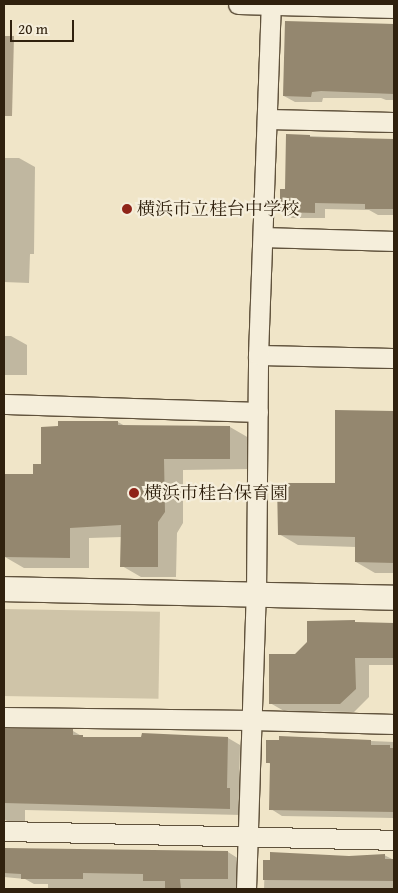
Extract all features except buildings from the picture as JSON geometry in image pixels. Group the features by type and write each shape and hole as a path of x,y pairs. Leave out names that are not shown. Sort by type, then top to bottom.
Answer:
{"street":[{"path":"238,4 394,8"},
{"path":"246,889 256,594 258,355 271,5"},
{"path":"267,119 394,122"},
{"path":"263,237 394,240"},
{"path":"258,355 394,358"},
{"path":"4,404 258,412"},
{"path":"4,589 394,598"},
{"path":"4,717 394,724"},
{"path":"4,831 394,840"}],"shaded area":[{"path":"4,36 14,36 12,116 4,116"},
{"path":"4,609 160,612 158,699 4,696"}],"place":[{"name":"横浜市立桂台中学校","path":"127,209"},
{"name":"横浜市桂台保育園","path":"134,493"}]}
